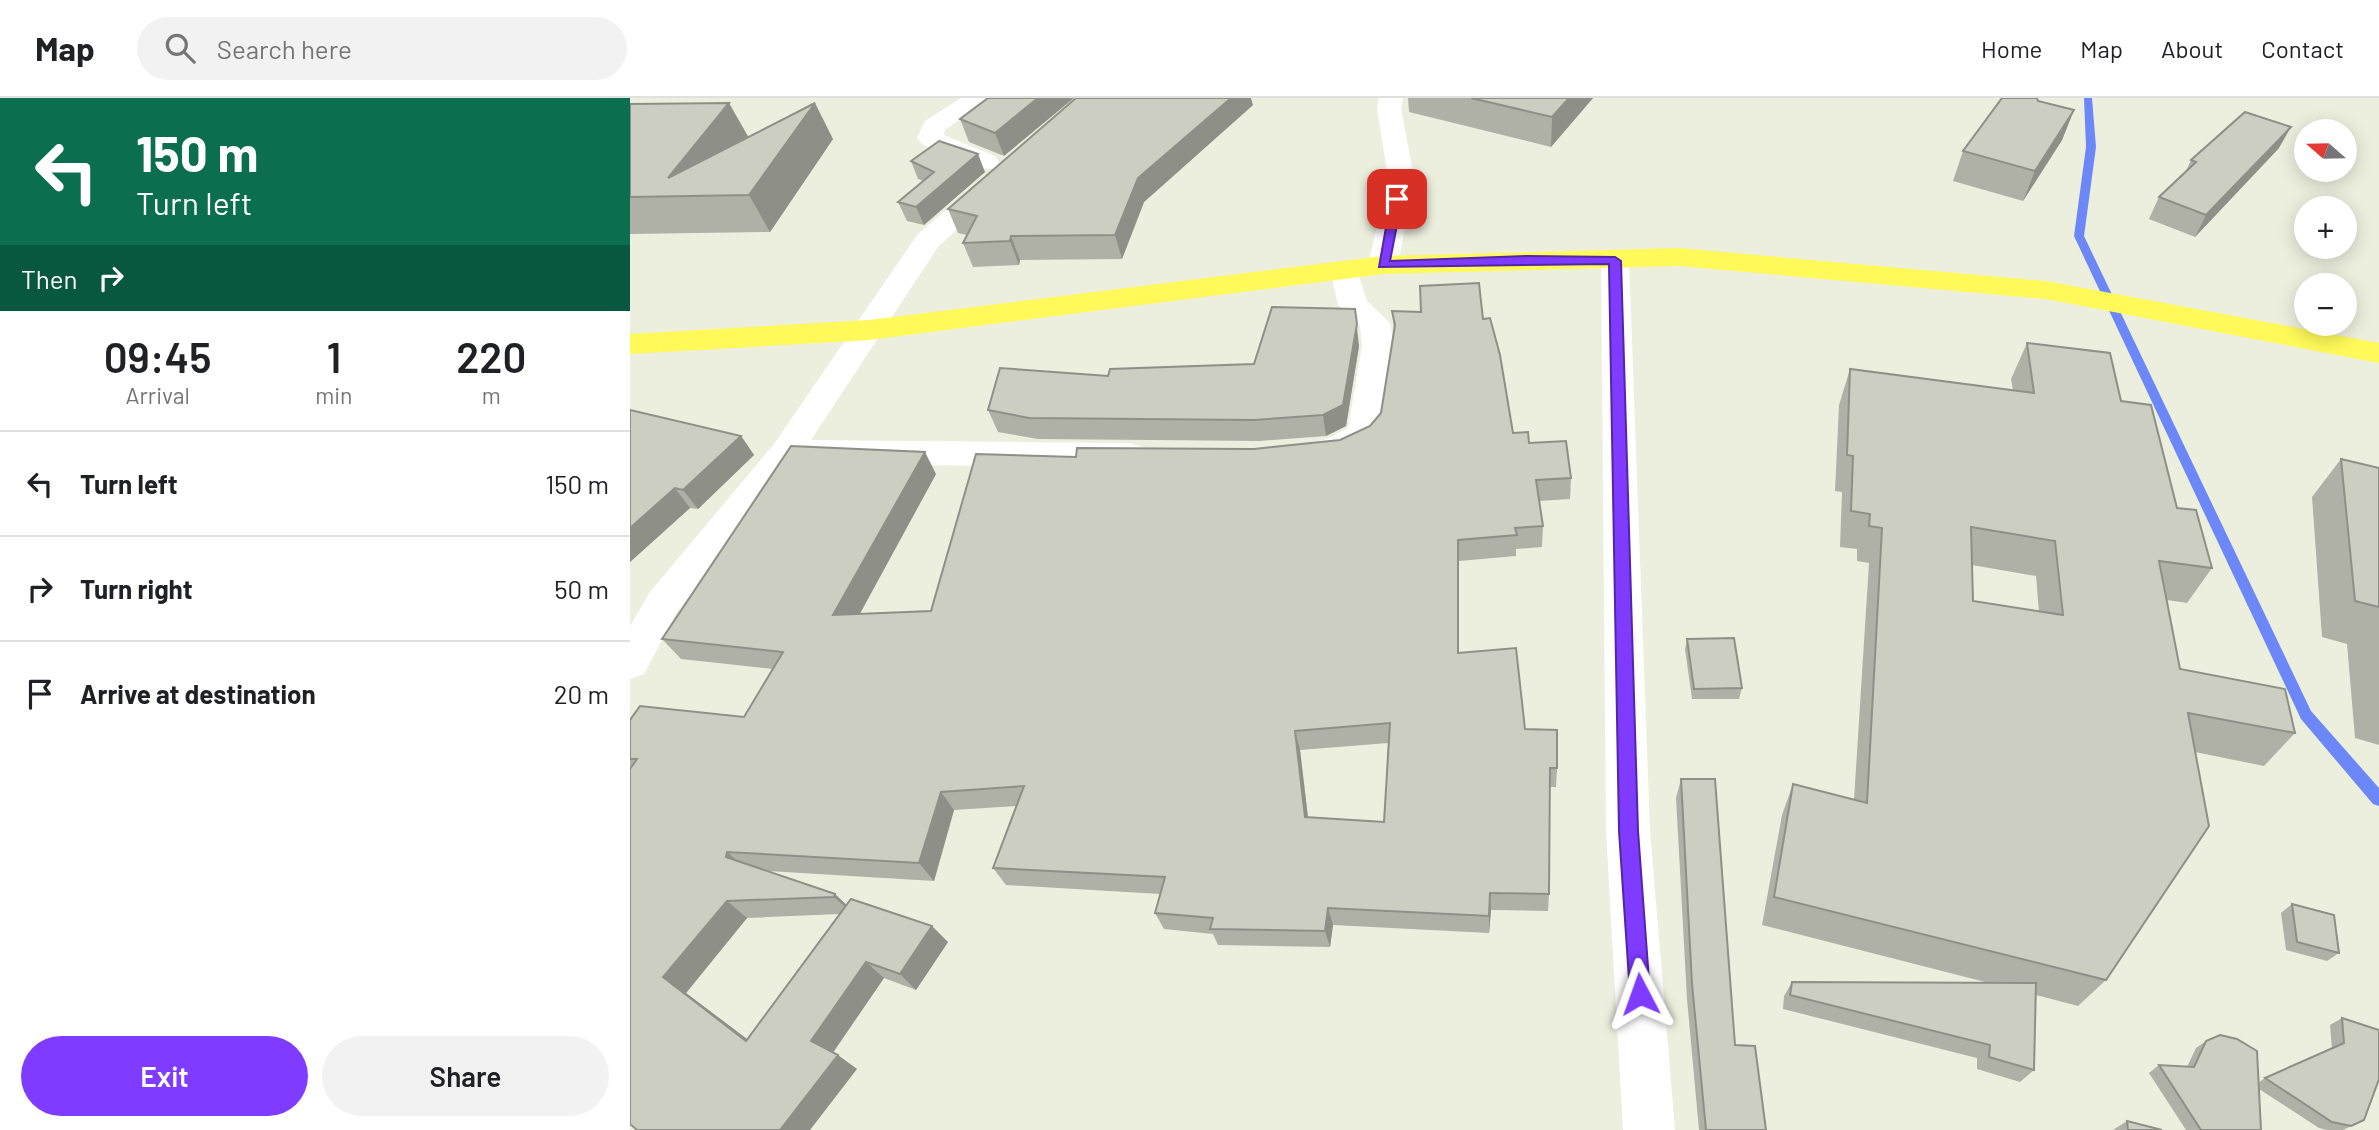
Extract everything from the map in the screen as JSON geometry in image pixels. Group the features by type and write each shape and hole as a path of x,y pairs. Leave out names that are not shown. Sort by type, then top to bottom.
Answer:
{"highway":[{"path":"630,344 869,330 1383,265 1527,259 1615,261 1679,257 2046,290 2379,353"}],"street":[{"path":"630,663 663,602 786,452 928,241 1008,169 944,147 930,138 934,126 978,98"},
{"path":"1383,265 1401,178 1389,108 1391,98"},
{"path":"1615,261 1629,831 1649,1130"},
{"path":"1284,454 1334,450 1364,434 1378,346 1376,323 1353,305 1345,270"},
{"path":"786,452 1161,455"}],"building":[{"path":"988,98 1038,98 995,133 960,119"},
{"path":"1076,98 1231,98 1138,178 1115,235 1011,236 1010,241 963,243 977,216 948,209"},
{"path":"1471,98 1569,98 1552,117"},
{"path":"2002,98 2037,98 2038,101 2074,110 2035,171 1963,151"},
{"path":"729,103 668,178 815,103 749,195 630,197 630,104"},
{"path":"2245,112 2291,127 2206,215 2159,197 2196,162 2191,160"},
{"path":"939,141 978,154 916,207 898,202 934,172 911,161"},
{"path":"1479,283 1483,319 1490,318 1500,355 1513,433 1528,432 1529,443 1566,441 1571,478 1536,480 1543,526 1515,528 1517,535 1458,540 1458,653 1516,648 1525,729 1557,730 1557,768 1550,768 1549,894 1490,893 1489,916 1328,908 1325,931 1210,929 1213,918 1155,913 1165,877 993,868 1024,786 941,792 919,863 727,852 726,857 835,894 834,897 727,901 663,977 746,1041 851,899 932,926 900,974 866,962 811,1041 838,1055 780,1130 637,1130 630,1124 630,769 637,759 630,759 630,720 640,706 744,717 783,652 662,639 791,446 925,452 833,615 931,611 976,454 1076,457 1077,448 1254,449 1340,440 1370,426 1381,413 1395,325 1392,311 1421,312 1420,286","holes":["1390,723 1384,822 1305,817 1295,731"]},
{"path":"1272,307 1355,309 1357,324 1343,405 1323,415 1254,420 1029,418 988,410 1000,368 1108,376 1110,369 1254,364"},
{"path":"2027,343 2110,353 2121,401 2151,405 2177,508 2196,510 2212,568 2159,561 2180,669 2285,689 2295,733 2188,713 2209,826 2106,980 1774,897 1793,784 1867,803 1882,528 1869,526 1870,514 1851,511 1853,456 1847,455 1850,369 2034,393","holes":["1971,527 2055,541 2063,615 1973,601"]},
{"path":"630,410 741,436 683,490 675,488 630,528"},
{"path":"2341,459 2379,468 2379,607 2355,601"},
{"path":"1734,638 1742,688 1694,689 1687,639"},
{"path":"1681,779 1715,779 1735,1045 1755,1046 1766,1130 1706,1130 1692,984"},
{"path":"2292,904 2334,915 2339,953 2297,942"},
{"path":"1792,982 2036,983 2034,1070 1989,1057 1990,1045 1790,995"},
{"path":"2342,1018 2379,1030 2379,1079 2364,1120 2351,1126 2332,1122 2265,1078 2344,1043"},
{"path":"2220,1035 2237,1039 2257,1051 2261,1130 2201,1130 2159,1065 2194,1067 2206,1041"},
{"path":"2127,1121 2162,1130 2128,1130"}],"waterway":[{"path":"2088,98 2091,147 2079,236 2306,715 2379,799"}],"route":[{"path":"1397,199 1383,265 1527,259 1615,261 1629,831 1640,994"}]}
